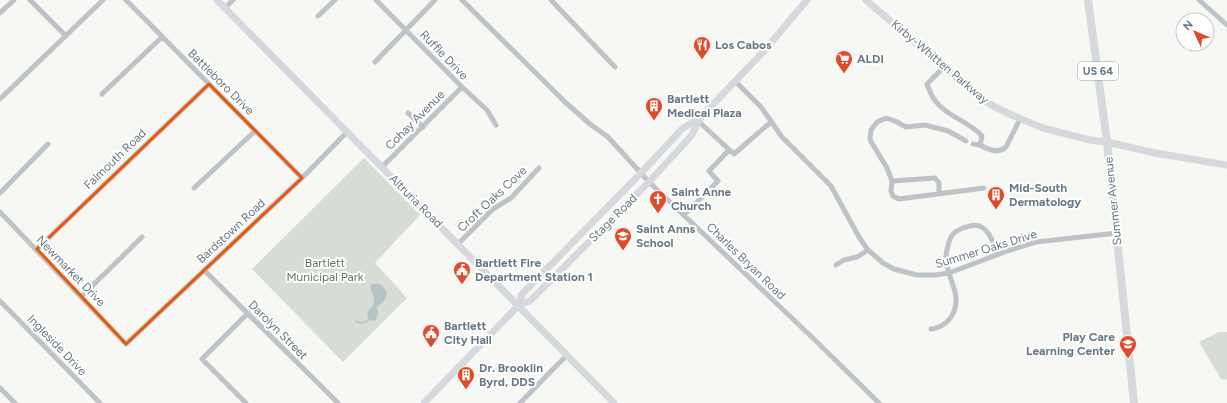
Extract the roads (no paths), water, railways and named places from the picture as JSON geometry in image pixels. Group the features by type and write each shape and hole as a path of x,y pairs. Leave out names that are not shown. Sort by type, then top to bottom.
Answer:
{"main road":[{"name":"Altruria Road","path":"217,0 614,403"},
{"name":"Stage Road","path":"424,403 519,305 530,301 648,182 692,135 698,121 781,32 807,0"},
{"name":"Kirby-Whitten Parkway","path":"866,0 974,93 993,106 1020,119 1042,128 1090,140 1227,165"},
{"name":"Summer Avenue","path":"1088,0 1107,142 1134,403"},
{"name":"Stage Road","path":"519,305 522,294 641,174 683,128 698,121"},
{"path":"581,234 589,242"}],"street":[{"path":"0,13 14,0"},
{"path":"30,0 66,36"},
{"path":"0,99 102,0"},
{"name":"Battleboro Drive","path":"126,0 302,178"},
{"path":"225,8 233,0"},
{"path":"318,16 335,0"},
{"name":"Ruffle Drive","path":"376,0 462,87 488,110 496,125"},
{"path":"374,62 435,0"},
{"name":"Charles Bryan Road","path":"462,0 565,102 590,124 608,137 648,182 879,403"},
{"path":"551,0 615,67"},
{"path":"1199,0 1227,25"},
{"path":"102,94 162,37"},
{"path":"944,67 927,84 934,99 944,109 977,130 982,136 980,145"},
{"name":"Summer Oaks Drive","path":"735,81 758,103 787,143 831,186 859,237 868,250 889,266 909,274 926,276 950,273 1036,242 1117,233"},
{"name":"Falmouth Road","path":"36,249 208,84"},
{"name":"Cohay Avenue","path":"382,167 462,87"},
{"path":"408,113 423,126"},
{"path":"966,142 948,131 925,125 906,127 886,118 877,122 871,130 870,140 887,168 892,181 891,191 893,196 900,199 984,188"},
{"path":"973,144 980,145 988,150 1003,150 1020,119"},
{"path":"698,121 734,154 737,153 760,130 771,122"},
{"path":"194,188 255,131"},
{"name":"Bardstown Road","path":"126,344 302,178 348,132"},
{"path":"0,193 48,144"},
{"path":"684,216 718,181 709,171 729,150"},
{"name":"Croft Oaks Cove","path":"458,244 493,209 511,198 539,168"},
{"path":"892,181 936,178 940,183 939,194"},
{"name":"Newmarket Drive","path":"0,212 82,296 126,344"},
{"path":"931,329 939,328 954,313 956,297 946,256 949,239 953,234 958,230 972,225 982,227 989,235 997,255"},
{"path":"82,296 142,237"},
{"path":"836,265 844,260 857,257 868,250"},
{"name":"Darolyn Street","path":"204,270 338,403"},
{"name":"Ingleside Drive","path":"0,301 100,403"},
{"path":"246,403 202,359 248,313"},
{"path":"520,403 567,355"},
{"path":"0,388 15,403"}],"waterway":[{"path":"356,321 363,323 369,319"}],"place":[{"name":"Los Cabos","path":"702,60"},
{"name":"ALDI","path":"844,74"},
{"name":"Bartlett Medical Plaza","path":"654,121"},
{"name":"Mid-South Dermatology","path":"996,210"},
{"name":"Saint Anne Church","path":"658,214"},
{"name":"Saint Anns School","path":"623,251"},
{"name":"Bartlett Fire Department Station 1","path":"462,285"},
{"name":"Bartlett City Hall","path":"431,348"},
{"name":"Play Care Learning Center","path":"1128,359"},
{"name":"Dr. Brooklin Byrd, DDS","path":"466,390"}],"park label":[{"name":"Bartlett Municipal Park","path":"325,270"}]}
